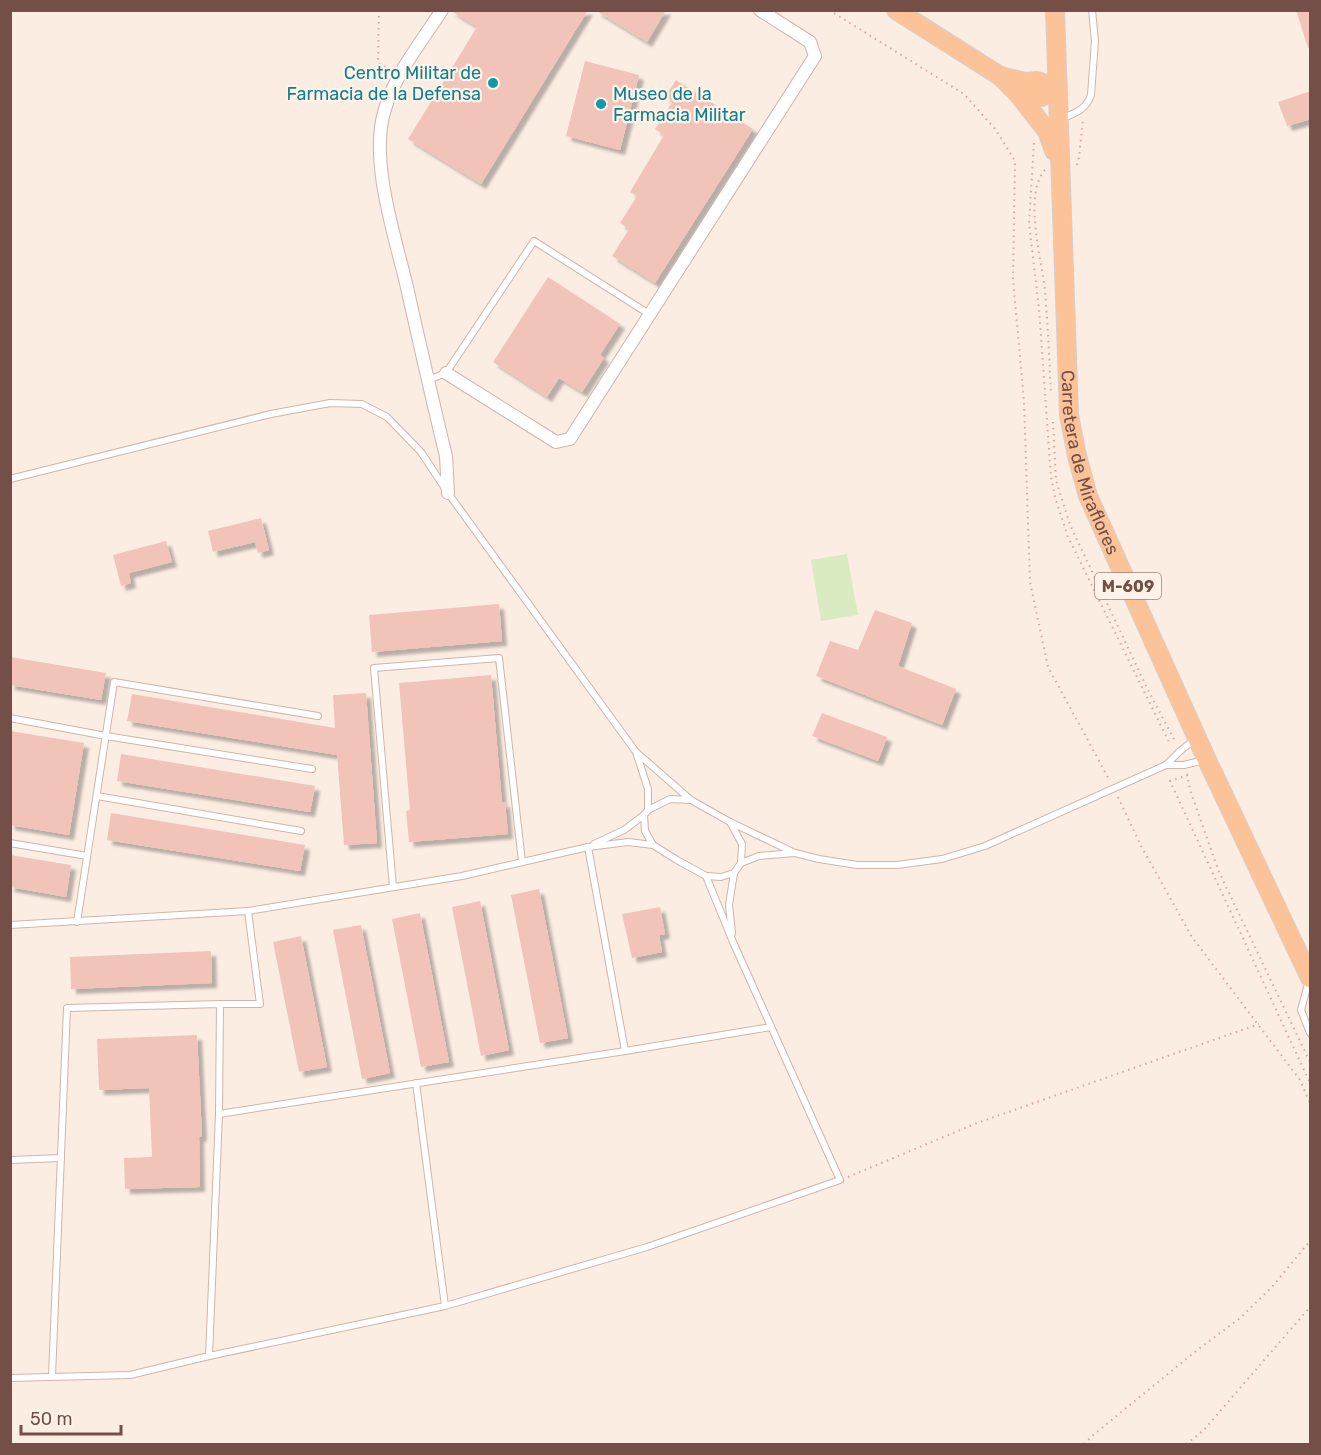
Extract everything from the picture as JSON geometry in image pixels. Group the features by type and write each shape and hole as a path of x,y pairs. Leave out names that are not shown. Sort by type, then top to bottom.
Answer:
{"main road":[{"path":"896,10 1000,76 1018,94 1047,131 1067,166"},
{"name":"Carretera de Miraflores","path":"1055,10 1058,120 1067,166 1069,415 1077,456 1088,496 1207,760 1310,978"},
{"path":"1037,81 1044,75 1056,34"},
{"path":"1000,76 1024,82 1037,81 1057,88"},
{"path":"1018,94 1041,97 1057,88"}],"street":[{"path":"442,10 400,74 385,109 379,133 380,163 388,209 446,456 448,492"},
{"path":"446,373 556,442 570,439 814,56 810,42 760,10"}],"lane":[{"path":"1058,120 1084,108 1091,95 1095,41 1092,10"},
{"path":"428,380 446,373 534,242 649,314"},
{"path":"10,479 271,414 330,403 362,404 387,417 421,452 636,752 691,800 730,822 795,853 819,859 857,865 897,865 942,859 985,846 1166,765 1197,737"},
{"path":"393,887 374,668 499,658 522,862"},
{"path":"77,922 114,682 318,716"},
{"path":"10,718 312,770"},
{"path":"636,752 648,789 645,831 653,845"},
{"path":"1166,765 1184,765 1207,760"},
{"path":"97,796 301,831"},
{"path":"588,847 624,830 646,813 670,799 691,800"},
{"path":"730,822 742,844 741,863 734,873 729,905 733,942"},
{"path":"10,925 248,911 462,876 588,847 628,842 653,845 706,876 721,877 734,873"},
{"path":"10,843 87,856"},
{"path":"588,847 625,1051"},
{"path":"741,863 759,856 795,853"},
{"path":"10,1378 130,1375 445,1306 646,1247 840,1180 733,942 706,876"},
{"path":"52,1376 67,1008 260,1004 248,911"},
{"path":"1310,978 1301,1010 1311,1033"},
{"path":"209,1356 219,1114 220,1004"},
{"path":"219,1114 771,1027"},
{"path":"416,1083 445,1306"},
{"path":"10,1160 61,1158"}],"path":[{"path":"379,10 378,63 400,74"},
{"path":"829,10 964,94 996,130 1015,161 1013,280 1024,401 1030,582 1048,667 1114,789 1141,846 1192,937 1300,1080 1311,1103"},
{"path":"1067,166 1078,163 1084,108"},
{"path":"1311,1062 1219,872 1190,790 1188,775 1170,781 1311,1083"},
{"path":"840,1180 977,1123 1258,1024"},
{"path":"1084,1444 1196,1351 1239,1319 1272,1287 1311,1241"},
{"path":"1186,1444 1203,1431 1311,1307"}],"green space":[{"path":"847,554 858,615 821,621 811,560"}],"building":[{"name":"Centro Militar de Farmacia de la Defensa","path":"450,10 588,10 481,184 408,139 477,27"},
{"path":"595,10 666,10 647,42"},
{"path":"1296,10 1311,10 1311,48 1308,48"},
{"path":"585,61 639,75 620,150 566,136"},
{"path":"676,80 753,129 655,283 612,256 629,229 620,223 637,196 630,192 664,135 655,129 673,101 665,97"},
{"path":"1311,91 1311,119 1287,126 1278,102"},
{"path":"548,277 620,324 600,355 604,358 582,392 559,378 547,397 493,362"},
{"path":"261,518 269,550 258,553 255,542 213,552 208,531"},
{"path":"166,541 172,562 129,573 131,583 121,586 113,555"},
{"path":"499,604 502,641 372,652 369,615"},
{"path":"875,610 912,623 898,666 956,689 942,725 816,676 830,641 858,650"},
{"path":"10,657 106,673 101,700 10,685"},
{"path":"491,675 502,803 505,802 508,834 409,842 406,811 410,810 399,683"},
{"path":"366,693 377,843 344,845 337,755 127,721 132,694 335,728 333,695"},
{"path":"822,713 887,737 878,761 812,736"},
{"path":"10,731 84,743 69,835 10,825"},
{"path":"121,754 315,786 310,812 117,781"},
{"path":"111,813 305,845 300,871 107,840"},
{"path":"10,855 71,865 66,897 10,887"},
{"path":"539,889 568,1038 540,1043 511,895"},
{"path":"480,901 509,1050 481,1056 452,907"},
{"path":"660,907 665,934 659,935 662,952 632,958 622,914"},
{"path":"420,913 449,1062 421,1067 392,919"},
{"path":"361,925 390,1073 362,1079 333,930"},
{"path":"301,936 327,1067 299,1072 273,942"},
{"path":"211,951 212,983 71,989 70,957"},
{"path":"197,1035 202,1136 199,1137 200,1187 125,1189 124,1158 152,1157 149,1088 99,1090 97,1039"}],"place":[{"name":"Centro Militar de Farmacia de la Defensa","path":"493,83"},
{"name":"Museo de la Farmacia Militar","path":"601,104"}]}
